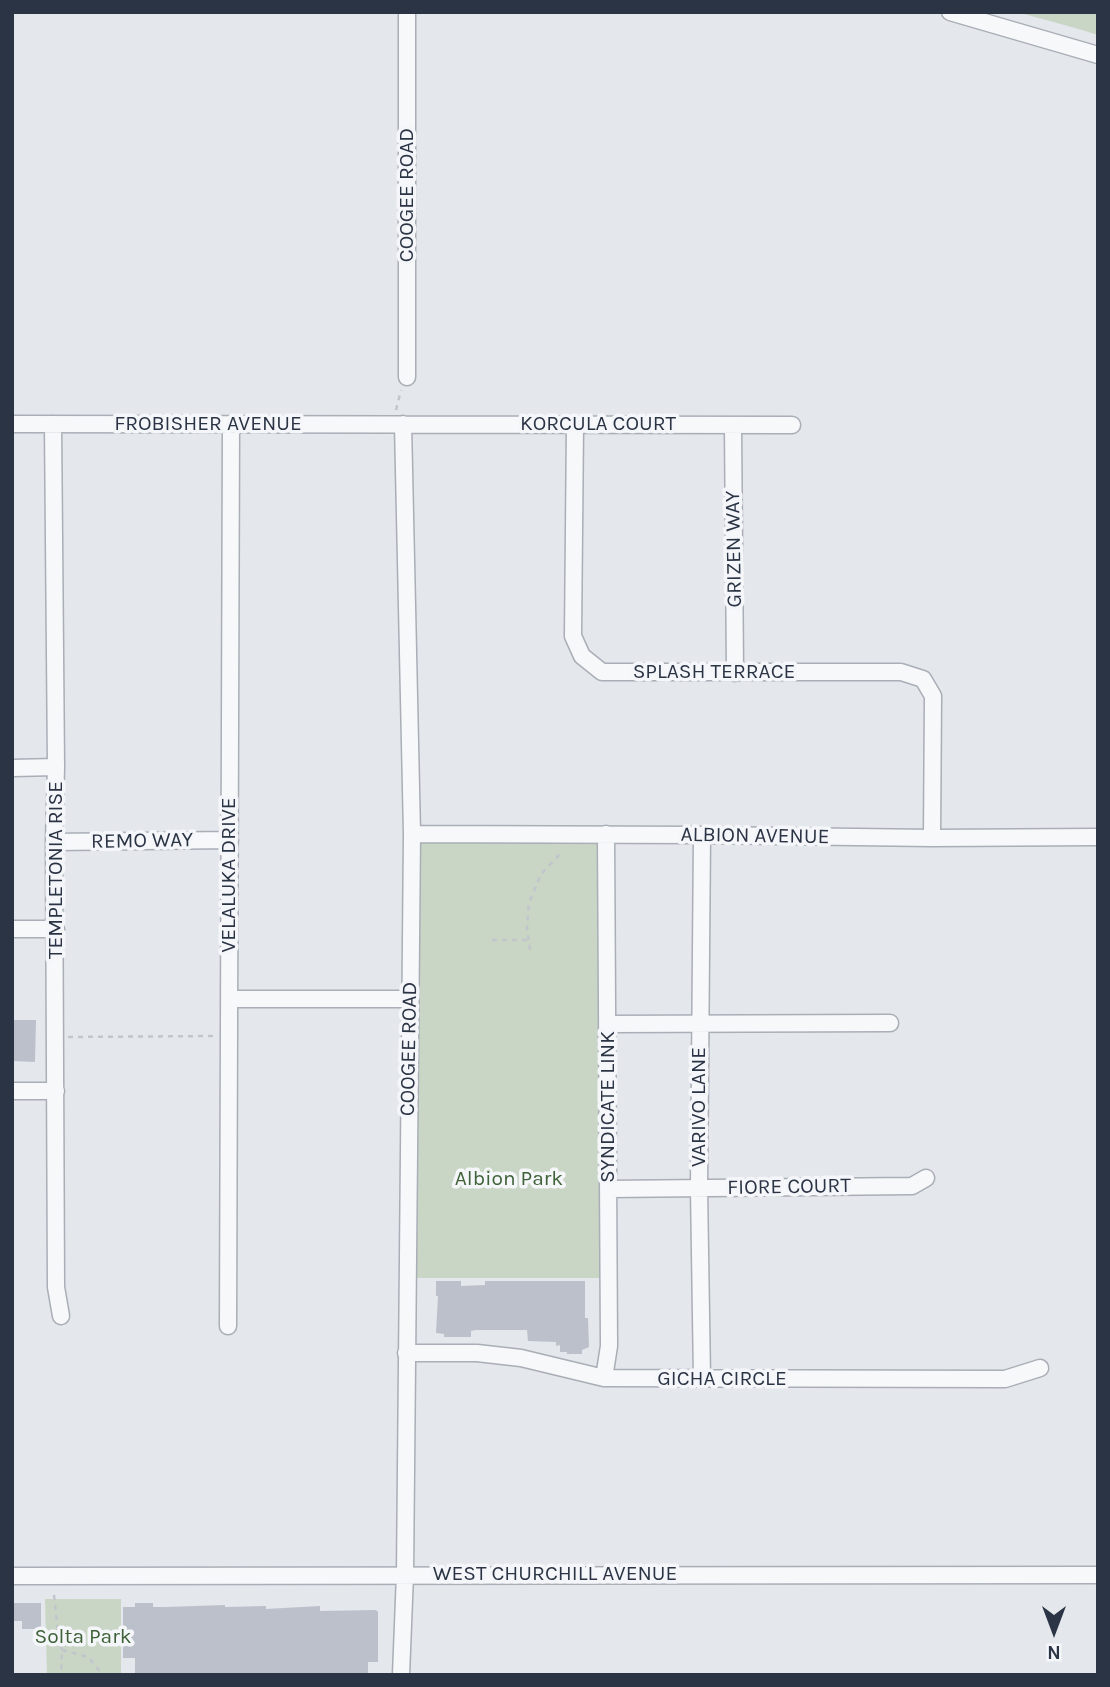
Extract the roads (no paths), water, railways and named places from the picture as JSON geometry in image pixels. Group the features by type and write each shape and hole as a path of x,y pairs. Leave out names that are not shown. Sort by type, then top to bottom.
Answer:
{"street":[{"name":"COOGEE ROAD","path":"407,12 407,377"},
{"path":"950,12 1098,55"},
{"name":"FROBISHER AVENUE","path":"12,424 400,424"},
{"name":"TEMPLETONIA RISE","path":"53,424 56,1287 61,1316"},
{"name":"VELALUKA DRIVE","path":"228,1326 231,424"},
{"name":"COOGEE ROAD","path":"400,424 412,834 405,1574 401,1675"},
{"name":"KORCULA COURT","path":"400,424 792,425"},
{"name":"SPLASH TERRACE","path":"575,424 573,636 582,656 602,672 901,672 923,679 933,696 932,838"},
{"name":"GRIZEN WAY","path":"733,425 735,673"},
{"path":"12,768 56,768"},
{"name":"ALBION AVENUE","path":"412,834 1098,837"},
{"name":"SYNDICATE LINK","path":"604,1378 609,1346 606,834"},
{"name":"VARIVO LANE","path":"702,835 699,1188 702,1379"},
{"name":"REMO WAY","path":"54,842 230,840"},
{"path":"12,929 56,929"},
{"path":"229,999 410,999"},
{"path":"607,1024 890,1023"},
{"path":"12,1091 56,1091"},
{"name":"FIORE COURT","path":"608,1189 912,1186 926,1178"},
{"name":"GICHA CIRCLE","path":"406,1353 477,1353 521,1357 604,1378 1005,1378 1040,1368"},
{"name":"WEST CHURCHILL AVENUE","path":"12,1576 1098,1575"}],"park label":[{"name":"Albion Park","path":"509,1179"},
{"name":"Solta Park","path":"83,1637"}]}
